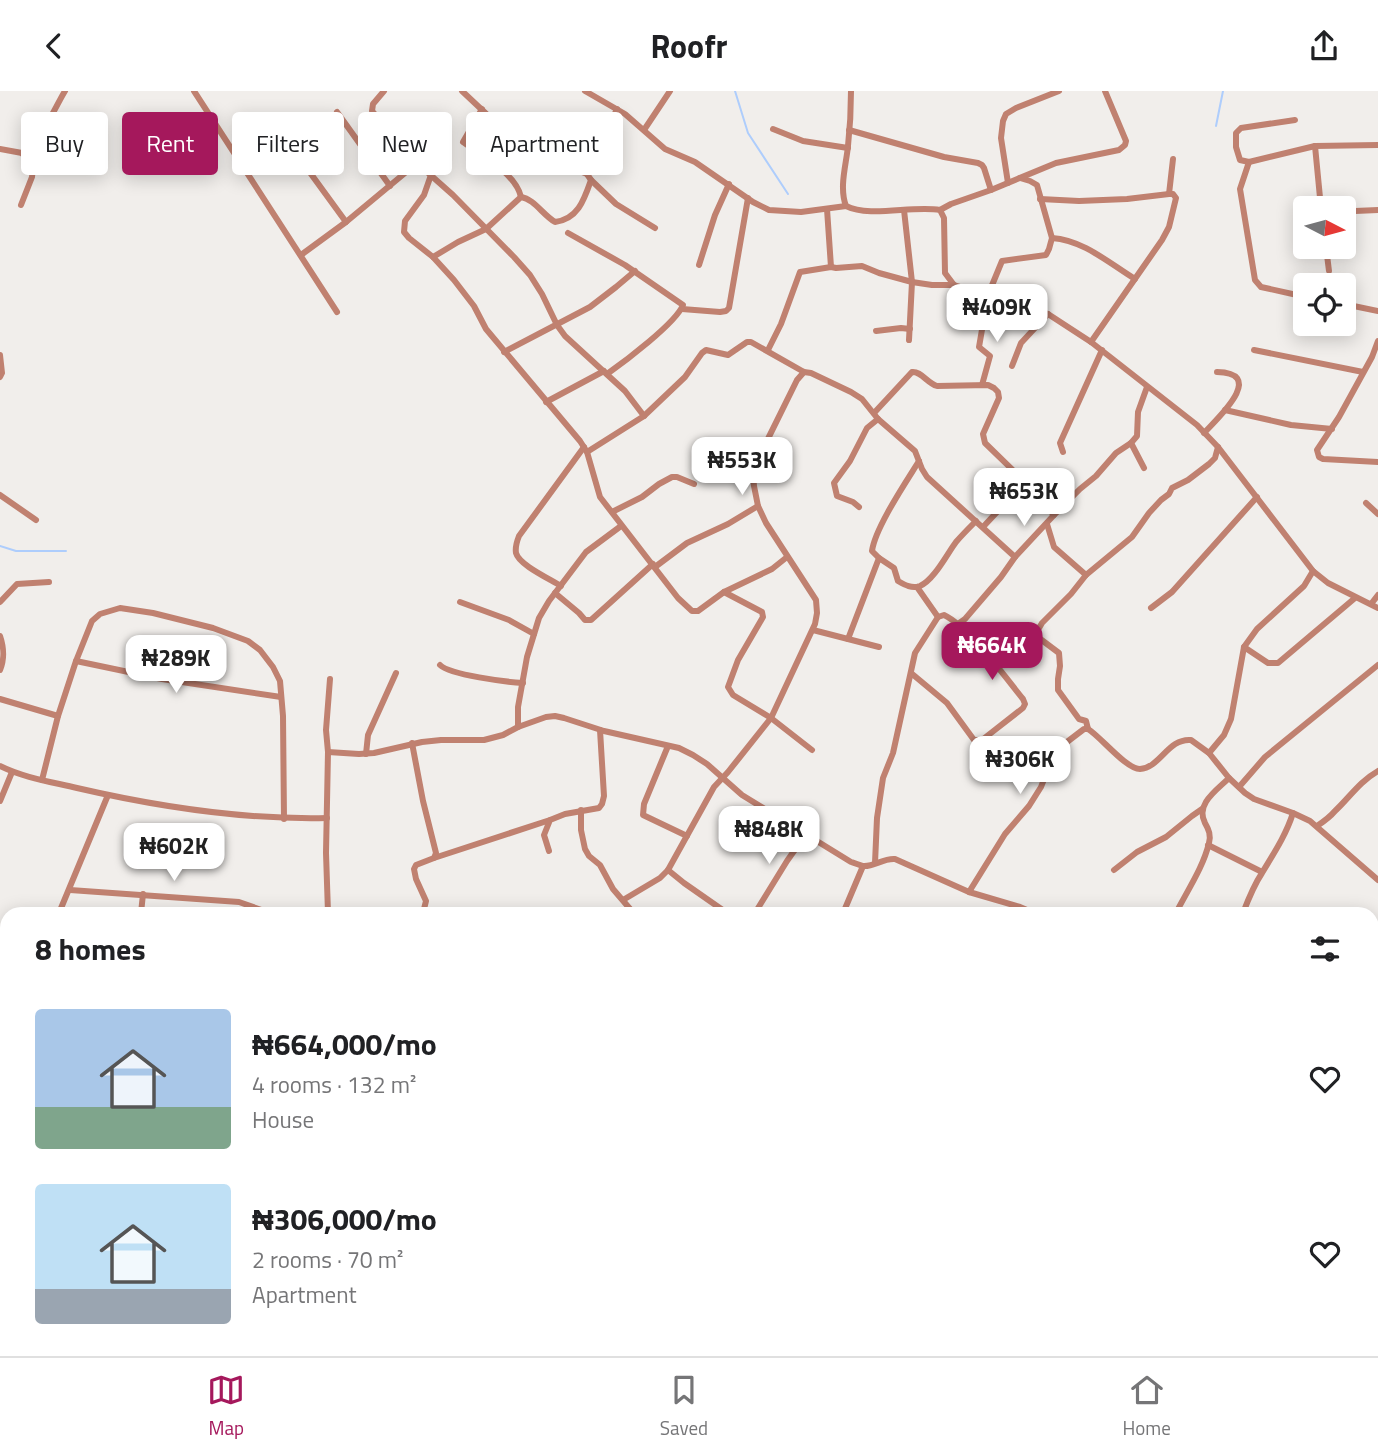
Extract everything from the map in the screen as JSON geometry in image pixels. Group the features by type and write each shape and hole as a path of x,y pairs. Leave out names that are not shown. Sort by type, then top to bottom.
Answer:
{"street":[{"path":"53,112 65,91"},
{"path":"194,91 337,312"},
{"path":"373,112 373,104 384,91"},
{"path":"462,91 530,151 589,177 616,204 655,228"},
{"path":"585,91 617,109 665,149 695,162 769,210 801,212 846,206 863,210 940,210 1056,163 1119,150 1125,145 1125,136 1105,91"},
{"path":"644,129 670,91"},
{"path":"846,206 843,193 851,91"},
{"path":"1008,183 1001,138 1006,114 1059,91"},
{"path":"482,109 463,142 499,167 519,188 521,197"},
{"path":"521,197 528,199 555,222 565,221 570,217 586,196 589,177 617,109"},
{"path":"1295,120 1241,128 1236,132 1240,160 1249,162 1315,146 1378,145"},
{"path":"344,122 390,186"},
{"path":"773,129 803,141 848,148"},
{"path":"849,130 944,157 978,163 984,168 991,190"},
{"path":"1315,146 1320,196"},
{"path":"0,149 21,153"},
{"path":"1169,194 1173,159"},
{"path":"1249,162 1241,189 1255,280 1261,287 1293,294"},
{"path":"21,205 32,175"},
{"path":"312,175 346,222"},
{"path":"300,255 346,222 403,175"},
{"path":"643,416 625,391 565,336 530,275 431,175 424,195 404,226 404,232 433,257 466,295 486,329 585,450 600,497 678,598 692,611 698,611 724,592 772,569 787,557"},
{"path":"982,385 990,359 979,347 988,295 1002,261 1046,255 1052,238 1037,185 1020,178"},
{"path":"699,265 715,215 729,184"},
{"path":"1040,199 1079,201 1169,194 1176,198 1169,227 1162,240 1091,342"},
{"path":"433,257 486,229 521,197"},
{"path":"682,309 720,312 729,308 748,198"},
{"path":"827,209 831,267"},
{"path":"904,210 912,282 909,340"},
{"path":"940,210 944,218 946,273 954,285"},
{"path":"1356,211 1378,210"},
{"path":"546,402 629,359 669,323 683,305 635,271 568,233"},
{"path":"1052,238 1078,243 1135,279"},
{"path":"1328,259 1329,271"},
{"path":"768,350 800,272 831,267 862,266 912,282 954,285 1048,314 1102,350 1197,425 1218,447 1313,571 1328,583 1374,606 1378,594"},
{"path":"504,352 590,307 635,271"},
{"path":"1356,306 1378,311"},
{"path":"1012,366 1021,343 1048,314"},
{"path":"876,331 910,329"},
{"path":"561,586 520,561 516,551 519,536 585,450 643,416 685,377 702,353 706,351 728,355 749,341 804,372 862,399 876,416 915,451 927,477 1015,558"},
{"path":"1378,341 1332,429 1317,450 1319,457 1323,459 1378,462"},
{"path":"1063,452 1060,443 1102,350"},
{"path":"1254,350 1363,372"},
{"path":"0,355 0,377"},
{"path":"1367,364 1378,366"},
{"path":"623,900 660,878 668,870 714,787 771,718 813,630 817,613 816,600 766,523 758,506 753,475 758,459 797,380 804,372"},
{"path":"859,507 837,496 834,483 876,416 912,372 918,372 937,386 982,385 998,392 999,398 984,434 985,443 1025,482 1054,516"},
{"path":"1204,433 1236,395 1239,384 1238,379 1227,372 1217,372"},
{"path":"958,624 1054,516 1116,453 1137,436 1138,412 1147,387"},
{"path":"1225,410 1291,425 1332,429"},
{"path":"1131,443 1144,468"},
{"path":"1218,447 1209,464 1172,488 1132,537 1086,575 1042,623 1035,635 1059,653 1058,690 1079,719 1087,722 1088,729 1124,761 1137,769 1143,768 1151,765 1179,740 1191,740 1209,753 1229,778 1254,799 1310,821 1378,880"},
{"path":"919,461 876,536 872,551 894,568 898,581 906,586 917,587 924,583 976,521"},
{"path":"612,512 642,497 672,477 695,484"},
{"path":"983,527 1025,482"},
{"path":"0,495 36,520"},
{"path":"1151,608 1172,592 1257,497"},
{"path":"1366,503 1378,514"},
{"path":"555,593 585,620 590,620 654,565 687,543 758,506"},
{"path":"1047,524 1054,547 1086,575"},
{"path":"518,726 527,657 540,618 586,552 621,526"},
{"path":"848,639 879,558"},
{"path":"1209,753 1224,734 1231,719 1244,647 1257,629 1304,586 1313,571"},
{"path":"0,602 17,584 50,582"},
{"path":"917,587 938,617"},
{"path":"724,592 763,614 760,624 738,660 728,687 733,695 771,718 812,750"},
{"path":"1244,647 1268,663 1278,663 1355,597"},
{"path":"460,603 509,620 534,633"},
{"path":"42,780 58,716 92,621 100,614 120,608 153,613 213,628 248,641 260,650 273,667 280,681 284,819"},
{"path":"875,863 877,818 883,778 893,753 915,653 938,617 944,615 958,624 996,665 1023,699 1024,705 982,740 977,741 947,703 911,673"},
{"path":"813,630 879,647"},
{"path":"0,636 4,647 4,661 0,670"},
{"path":"76,661 162,679 281,697"},
{"path":"440,665 457,673 523,683"},
{"path":"1239,787 1265,757 1378,665"},
{"path":"366,754 368,734 396,673"},
{"path":"328,907 326,730 330,679"},
{"path":"0,699 58,716"},
{"path":"328,752 366,754 412,743 484,740 503,735 518,726 555,716 693,755 742,795 851,862 863,866 888,858 895,859 969,892 1020,907"},
{"path":"969,892 1005,834 1035,797 1052,759 1063,745 1084,729 1088,729"},
{"path":"424,907 426,901 416,879 416,865 581,810 599,808 604,796 600,730"},
{"path":"412,743 423,801 436,846 434,859"},
{"path":"668,746 643,815 687,836"},
{"path":"0,767 42,780 170,807 284,819 327,818"},
{"path":"1317,826 1378,771"},
{"path":"0,801 12,772"},
{"path":"1180,907 1208,845 1210,835 1202,809 1206,801 1229,778"},
{"path":"62,907 108,795"},
{"path":"1114,870 1137,852 1166,837 1202,809"},
{"path":"581,810 585,849 600,865 613,889 629,907"},
{"path":"1246,907 1262,872 1289,826 1293,813"},
{"path":"549,851 544,835 550,820"},
{"path":"759,907 806,834"},
{"path":"1208,845 1262,872"},
{"path":"845,907 863,866"},
{"path":"668,870 718,907"},
{"path":"70,890 239,902 253,907"},
{"path":"142,907 143,894"}],"waterway":[{"path":"735,91 748,133 788,194"},
{"path":"1216,126 1223,91"},
{"path":"0,546 16,551 66,551"}]}
